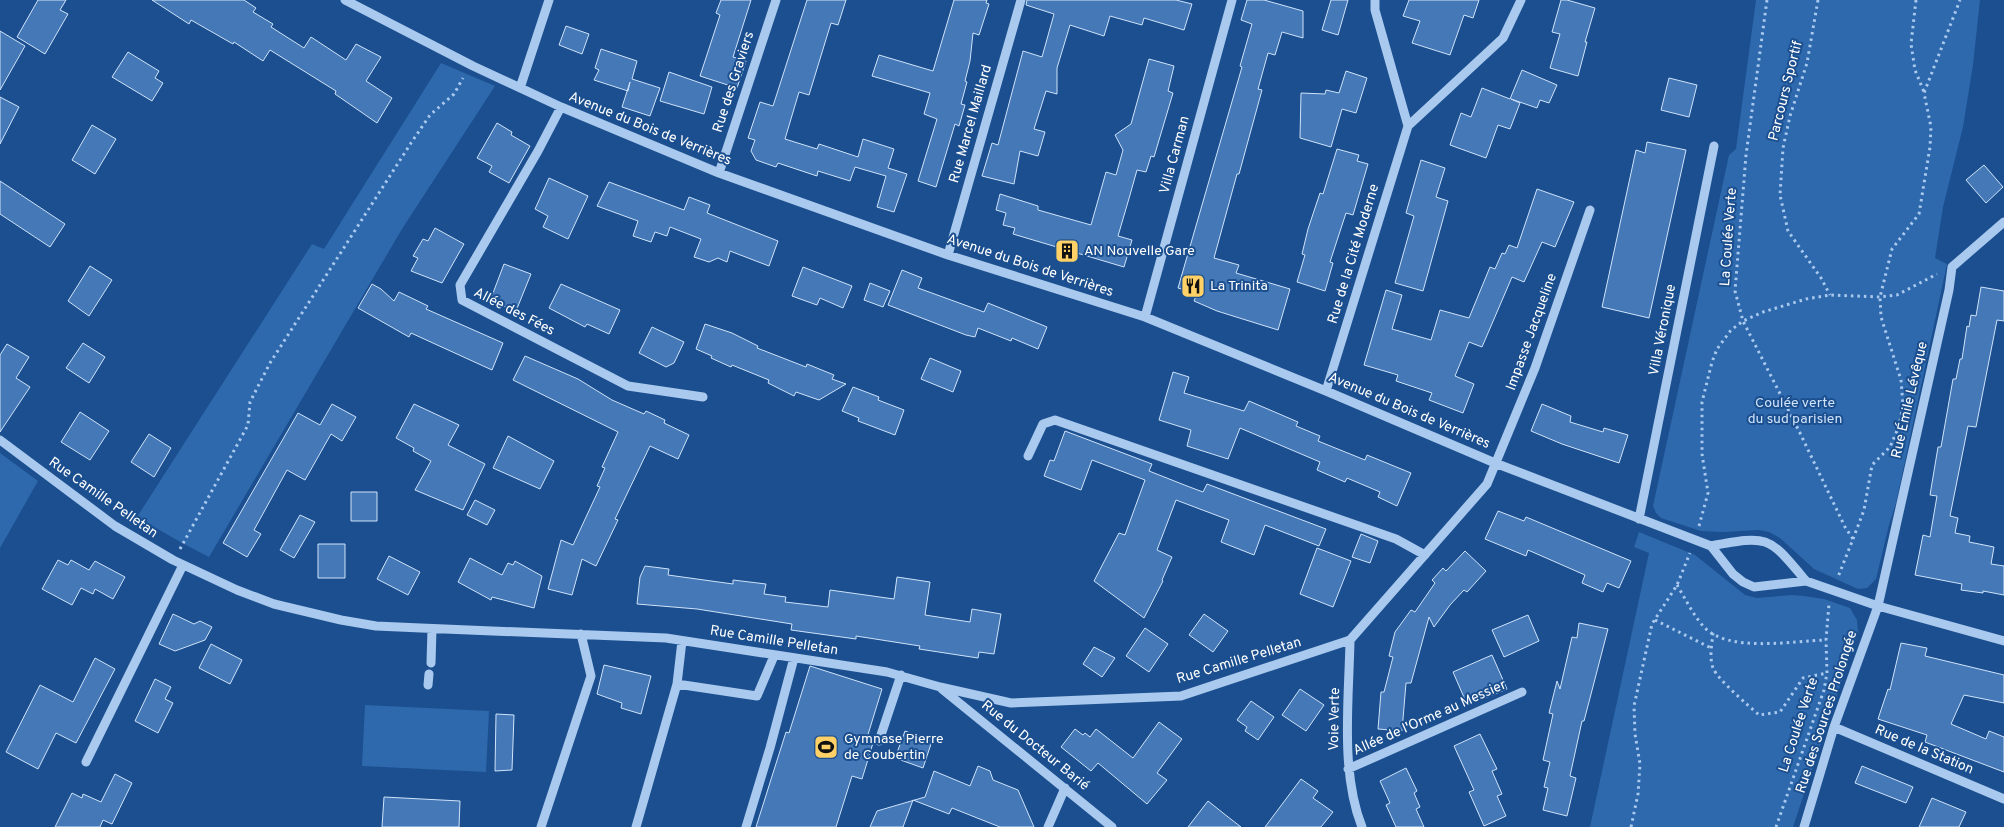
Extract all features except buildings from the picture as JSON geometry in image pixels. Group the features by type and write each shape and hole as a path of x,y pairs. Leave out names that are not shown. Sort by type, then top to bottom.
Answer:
{"street":[{"name":"Avenue du Bois de Verrières","path":"345,0 473,66 561,107 719,173 948,255 1145,317 1495,463 1711,546"},
{"path":"520,88 549,0"},
{"name":"Rue des Graviers","path":"719,173 776,0"},
{"name":"Rue Marcel Maillard","path":"948,255 1021,0"},
{"name":"Villa Carman","path":"1145,317 1232,0"},
{"path":"1375,0 1375,10 1408,126"},
{"name":"Rue de la Cité Moderne","path":"1326,391 1408,126 1503,38 1521,0"},
{"name":"Allée des Fées","path":"561,107 538,151 460,285 462,300 628,386 703,397"},
{"name":"Villa Véronique","path":"1639,519 1714,146"},
{"name":"Impasse Jacqueline","path":"1495,463 1535,368 1590,210"},
{"path":"1952,267 2004,222"},
{"name":"Rue Émile Lévêque","path":"1878,606 1949,290 1952,267"},
{"path":"1028,456 1043,424 1055,420 1396,540 1425,555"},
{"name":"Rue Camille Pelletan","path":"0,440 115,526 183,565 237,590 274,604 350,622 376,626 581,634 682,641 901,675 940,687 1011,703 1181,696 1350,640"},
{"path":"1350,640 1487,484 1495,463"},
{"path":"1806,581 1784,554 1768,542 1745,540 1711,546 1733,574 1743,582 1754,586 1806,581 1878,606 2004,641"},
{"path":"86,762 183,565"},
{"name":"Rue des Sources Prolongée","path":"1804,827 1834,727 1878,606"},
{"path":"431,663 432,629"},
{"path":"541,827 591,676 581,634"},
{"name":"Voie Verte","path":"1350,640 1348,769 1357,815 1362,827"},
{"path":"636,827 677,684 682,641"},
{"path":"677,684 757,696 774,656"},
{"path":"746,827 770,748 794,658"},
{"path":"428,685 429,674"},
{"path":"879,741 901,675"},
{"name":"Rue du Docteur Barié","path":"940,687 1112,827"},
{"name":"Allée de l'Orme au Messier","path":"1348,769 1522,692"},
{"name":"Rue de la Station","path":"1834,727 2004,799"},
{"path":"1048,827 1065,788"}],"path":[{"name":"La Coulée Verte","path":"1767,0 1746,156 1735,291 1743,321 1845,527 1853,539 1829,602 1826,640 1827,673 1824,690 1776,827"},
{"name":"Parcours Sportif","path":"1818,0 1807,63 1786,132 1780,195 1788,231 1821,278 1830,295"},
{"path":"1853,539 1864,510 1872,465 1890,447 1900,426 1903,405 1901,380 1881,317 1880,297 1892,249 1919,214 1930,147 1931,127 1924,93 1915,70 1911,44 1916,0"},
{"path":"1924,93 1960,0"},
{"path":"173,560 248,426 250,402 270,363 411,142 430,115 454,94 466,73 473,66"},
{"path":"1631,827 1638,794 1640,764 1635,734 1634,706 1655,620 1677,585 1687,563 1708,493 1702,454 1702,402 1717,348 1731,330 1743,321 1777,307 1830,295 1880,297 1897,295 1924,279 1952,267"},
{"path":"1677,585 1704,627 1721,638 1748,645 1826,640"},
{"path":"1655,620 1711,648"},
{"path":"1713,633 1711,648 1713,668 1726,684 1760,714 1780,712 1803,678 1827,673"}],"green space":[{"name":"Coulée verte du sud parisien","path":"1756,0 1980,0 1973,65 1963,127 1943,207 1935,258 1947,264 1896,503 1876,579 1867,588 1858,589 1814,569 1780,538 1769,532 1759,530 1701,531 1661,518 1653,506 1729,155 1736,149"},
{"path":"441,63 495,86 402,229 209,557 137,517 312,244 324,249"},
{"path":"0,453 38,481 0,548"},
{"path":"1639,532 1695,555 1745,595 1757,598 1791,595 1824,599 1850,608 1857,620 1858,632 1793,827 1590,827 1649,553 1634,547"},
{"path":"365,705 489,711 486,772 362,766"}],"place":[{"name":"AN Nouvelle Gare","path":"1067,251"},
{"name":"La Trinita","path":"1193,286"},
{"name":"Gymnase Pierre de Coubertin","path":"826,747"}]}
